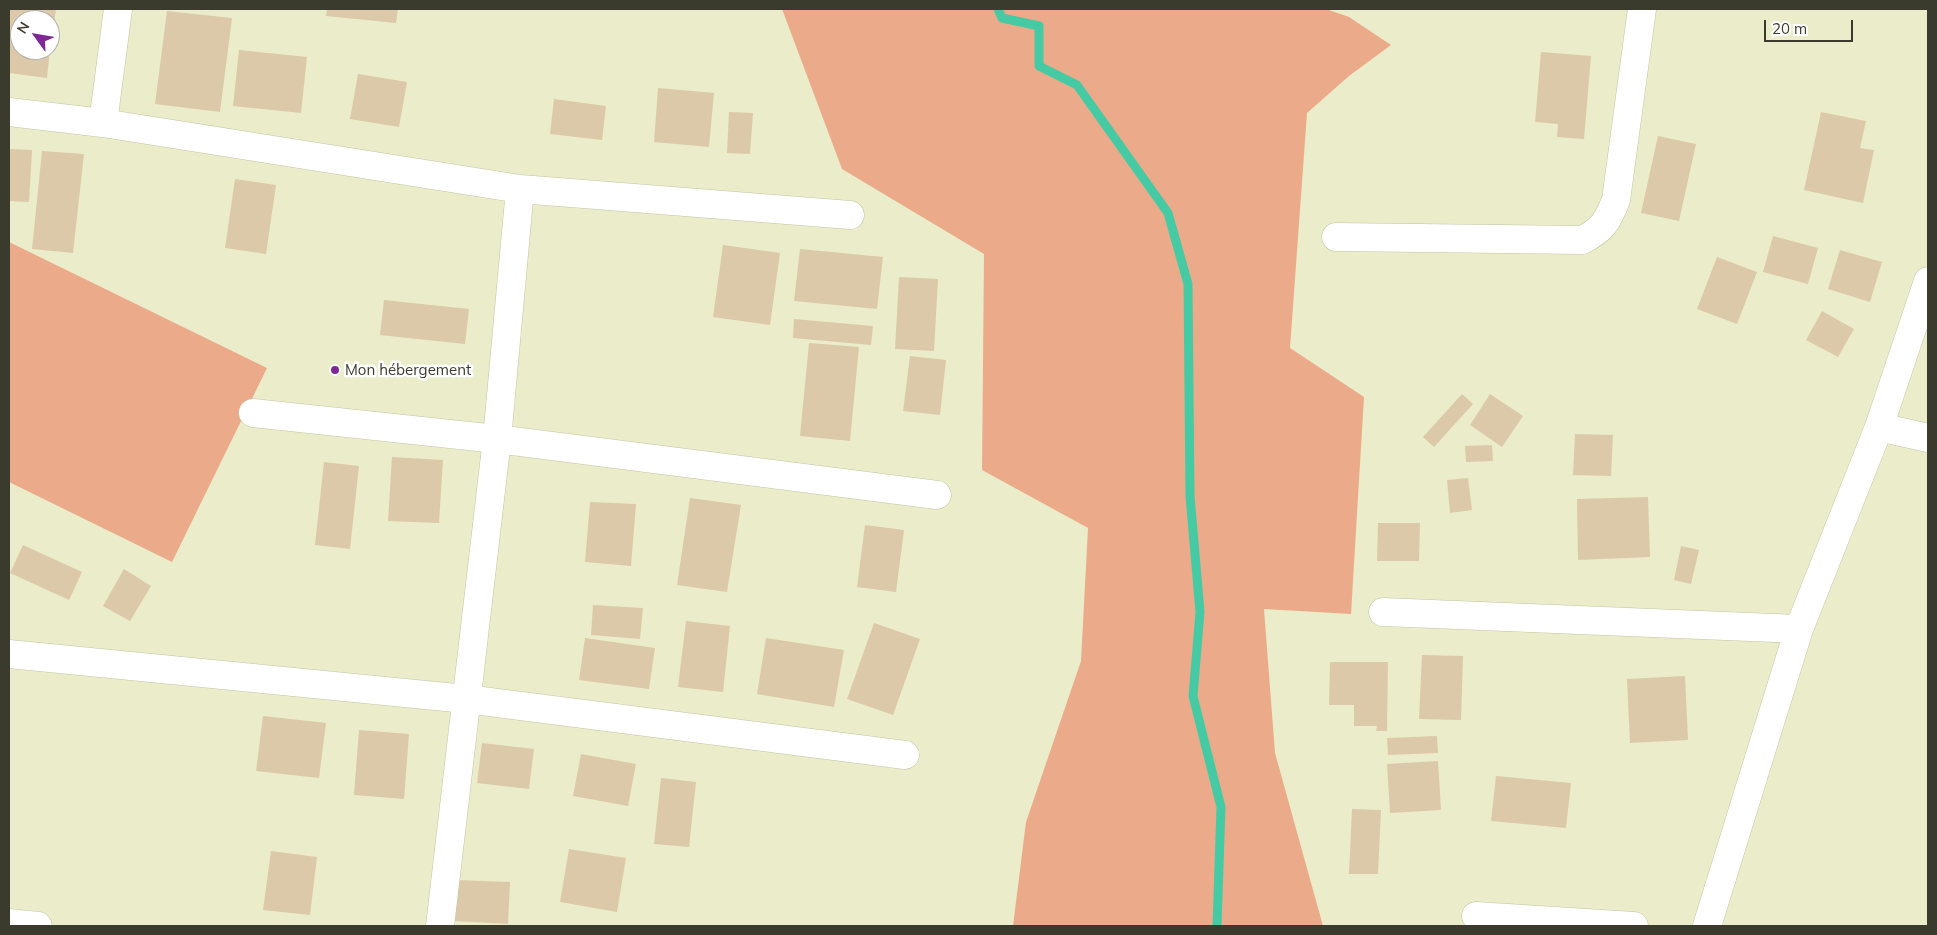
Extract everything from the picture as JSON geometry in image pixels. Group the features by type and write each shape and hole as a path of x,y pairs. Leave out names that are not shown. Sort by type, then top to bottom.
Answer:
{"street":[{"path":"103,122 118,9"},
{"path":"1336,237 1582,240 1595,234 1608,221 1616,200 1642,9"},
{"path":"9,112 103,122 520,190 850,215"},
{"path":"440,926 497,439 520,190"},
{"path":"1707,926 1799,629 1879,427 1928,281"},
{"path":"253,413 497,439 937,495"},
{"path":"1879,427 1928,438"},
{"path":"1383,612 1799,629"},
{"path":"9,654 466,699 906,755"},
{"path":"1476,916 1634,926"},
{"path":"9,923 38,926"}],"shaded area":[{"path":"782,9 1326,9 1349,17 1391,45 1349,76 1307,113 1290,348 1364,397 1351,614 1264,609 1275,753 1323,926 1013,926 1026,822 1081,661 1088,528 982,470 984,254 842,169"},
{"path":"9,242 267,368 172,562 9,482"}],"building":[{"path":"9,9 56,9 10,10 10,60 49,60 47,78 9,73"},
{"path":"327,9 398,9 396,23 326,16"},
{"path":"167,11 232,18 220,112 155,104"},
{"path":"239,50 307,57 301,113 233,106"},
{"path":"1541,52 1591,56 1584,139 1557,137 1558,124 1535,122"},
{"path":"358,74 407,82 399,127 350,119"},
{"path":"658,88 714,93 709,147 654,142"},
{"path":"554,99 606,106 602,140 550,134"},
{"path":"729,112 753,113 750,154 727,153"},
{"path":"1821,112 1866,121 1860,148 1874,150 1863,203 1804,190"},
{"path":"1658,136 1696,144 1679,221 1641,213"},
{"path":"9,149 32,150 29,202 9,201"},
{"path":"42,151 84,154 73,253 32,249"},
{"path":"235,179 276,185 266,254 225,248"},
{"path":"1773,236 1818,248 1808,284 1763,272"},
{"path":"723,245 780,253 770,325 713,317"},
{"path":"800,249 883,257 877,309 794,301"},
{"path":"1840,250 1882,262 1870,302 1828,289"},
{"path":"1717,257 1757,272 1737,324 1697,309"},
{"path":"899,277 938,279 934,351 895,349"},
{"path":"384,300 469,309 465,344 380,335"},
{"path":"1822,311 1854,329 1838,357 1806,340"},
{"path":"794,319 873,326 871,345 793,338"},
{"path":"809,343 859,347 850,441 800,436"},
{"path":"910,356 946,360 940,415 903,411"},
{"path":"1462,394 1473,404 1434,447 1423,437"},
{"path":"1490,394 1523,416 1502,447 1470,425"},
{"path":"1575,434 1613,435 1611,476 1573,475"},
{"path":"1492,445 1493,461 1466,462 1465,446"},
{"path":"392,457 443,460 439,523 388,521"},
{"path":"324,462 359,466 350,549 315,545"},
{"path":"1468,478 1472,510 1450,513 1447,480"},
{"path":"1648,497 1650,557 1578,560 1577,499"},
{"path":"690,498 741,505 727,592 677,585"},
{"path":"590,502 636,504 631,566 585,562"},
{"path":"1378,523 1420,523 1419,561 1377,561"},
{"path":"865,525 904,530 896,592 857,587"},
{"path":"23,545 82,572 69,600 10,573"},
{"path":"1681,546 1699,550 1691,584 1674,580"},
{"path":"124,569 151,586 130,621 103,606"},
{"path":"593,605 643,608 640,639 591,635"},
{"path":"686,621 730,626 723,692 678,687"},
{"path":"874,623 920,639 893,715 847,699"},
{"path":"585,638 655,648 649,689 579,680"},
{"path":"766,638 844,650 834,707 757,694"},
{"path":"1422,655 1463,656 1461,720 1419,719"},
{"path":"1330,662 1388,662 1387,731 1376,731 1377,726 1354,726 1354,705 1329,705"},
{"path":"1685,676 1688,740 1630,743 1627,679"},
{"path":"263,716 326,723 319,778 256,771"},
{"path":"359,730 409,734 404,799 354,795"},
{"path":"1437,736 1438,753 1388,755 1387,738"},
{"path":"482,743 534,749 529,789 477,783"},
{"path":"581,754 636,764 628,806 573,796"},
{"path":"1438,761 1441,810 1390,813 1387,764"},
{"path":"1496,776 1571,783 1566,828 1491,821"},
{"path":"661,778 696,782 689,847 654,844"},
{"path":"1352,809 1381,810 1378,874 1349,874"},
{"path":"569,849 626,858 617,912 560,902"},
{"path":"271,851 317,857 310,915 263,910"},
{"path":"456,880 510,882 508,924 454,921"}],"waterway":[{"path":"998,9 1002,18 1039,26 1039,66 1077,85 1168,213 1188,284 1190,496 1200,612 1193,696 1221,807 1217,926"}],"place":[{"name":"Mon hébergement","path":"335,370"}]}
